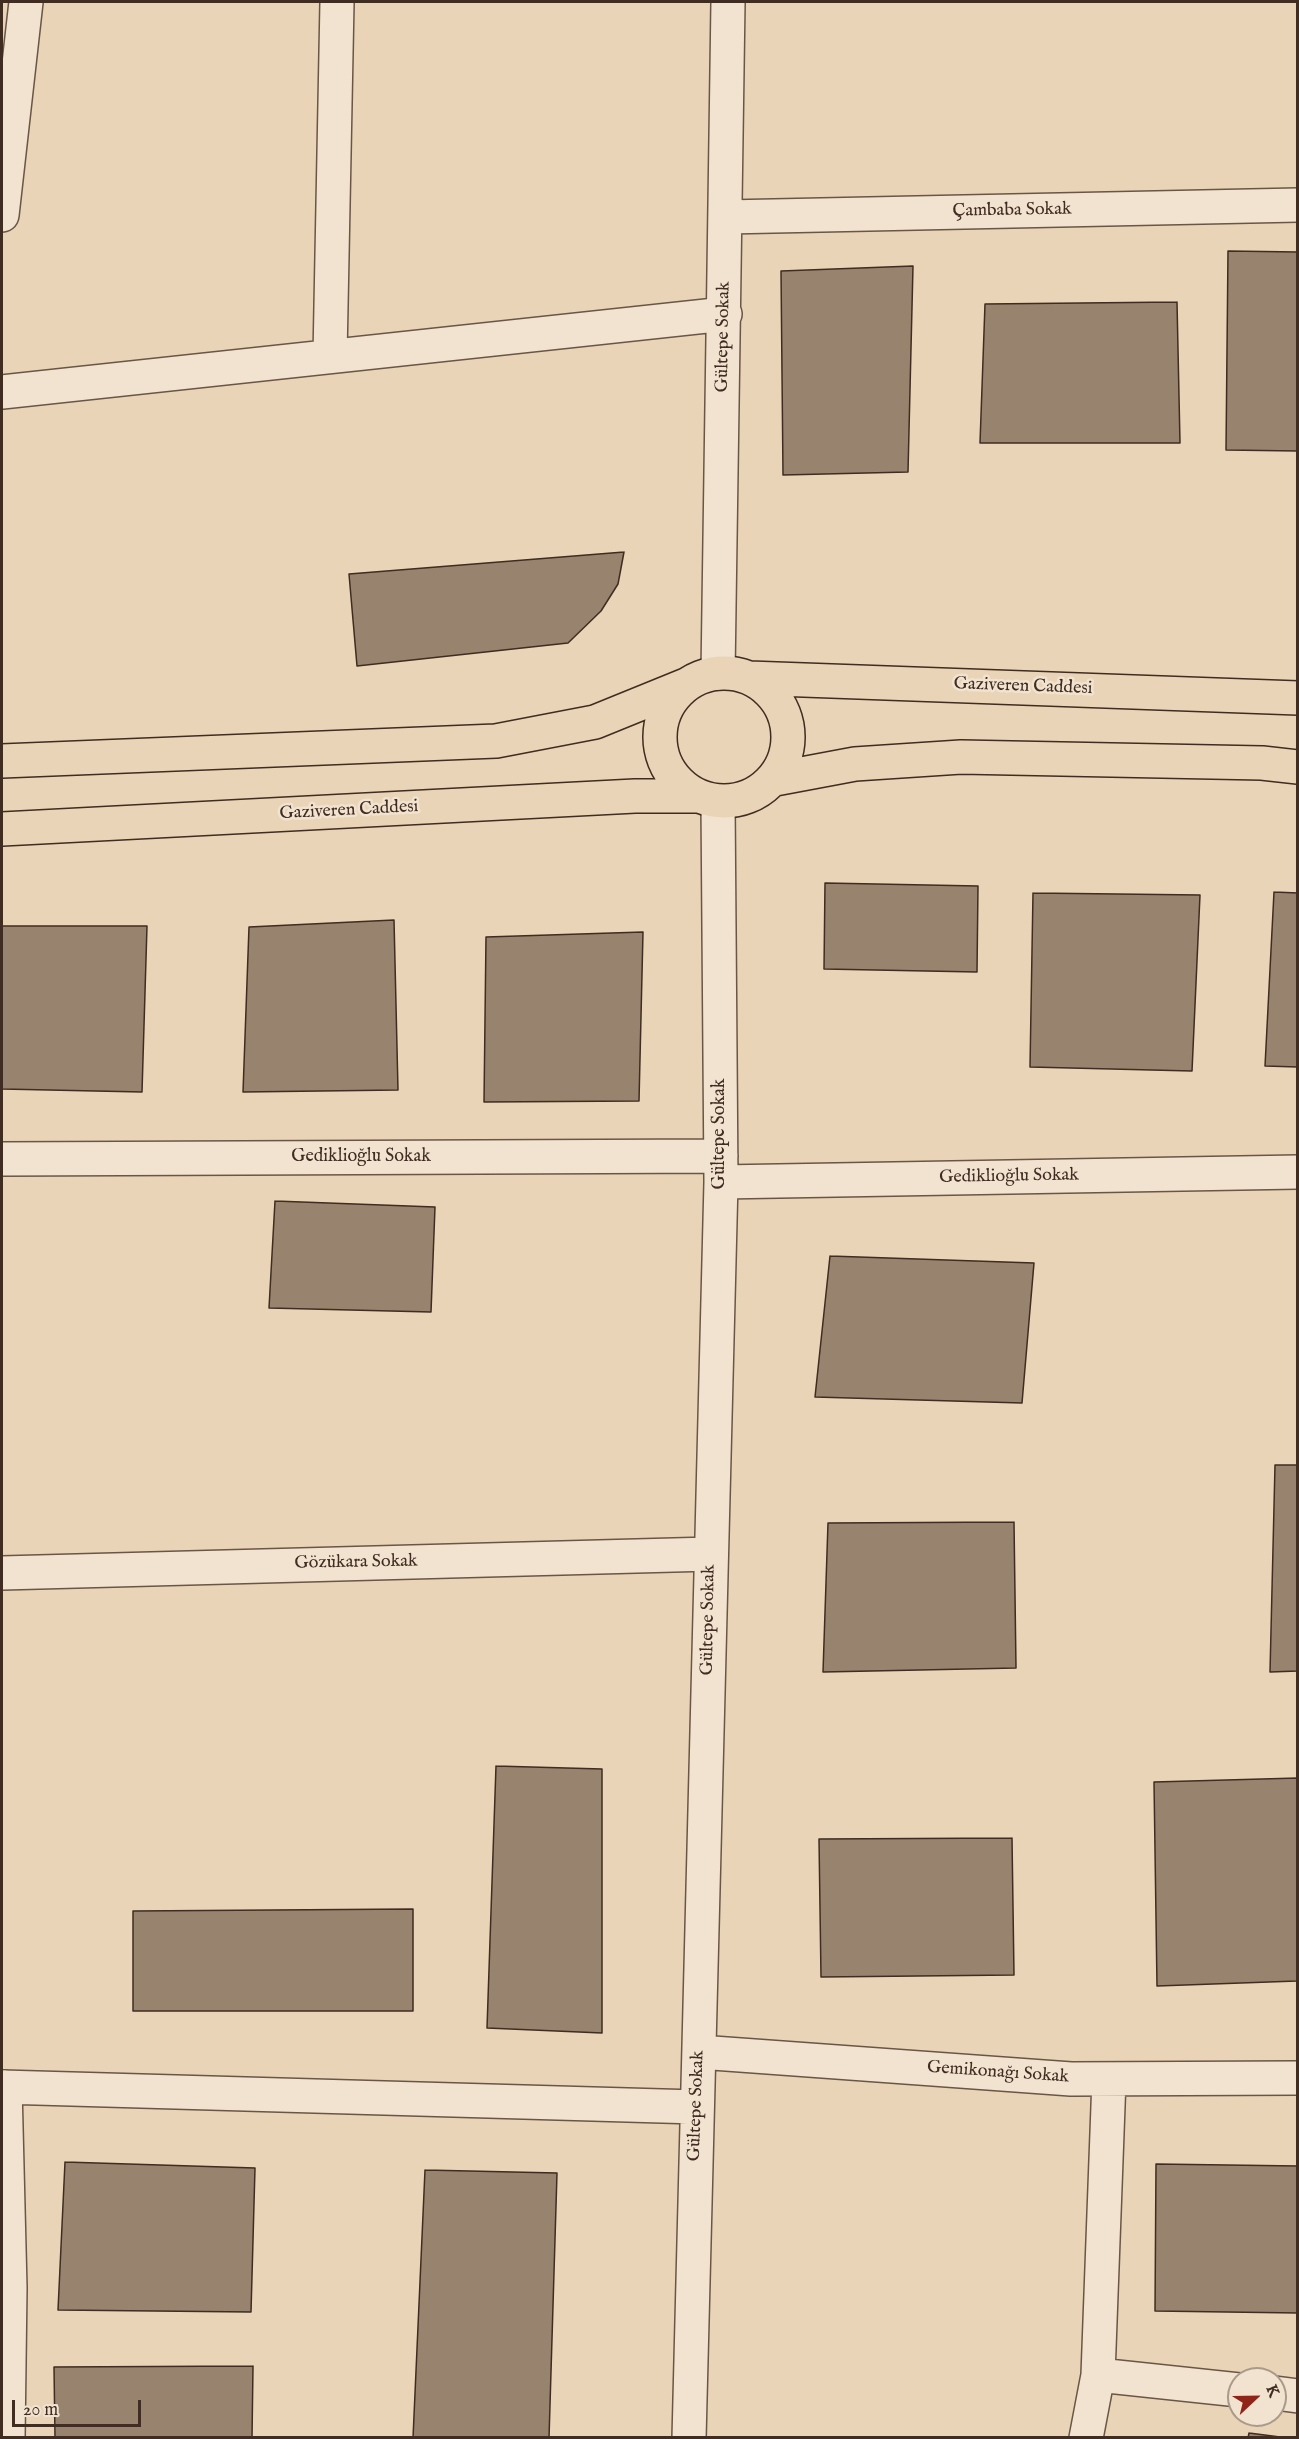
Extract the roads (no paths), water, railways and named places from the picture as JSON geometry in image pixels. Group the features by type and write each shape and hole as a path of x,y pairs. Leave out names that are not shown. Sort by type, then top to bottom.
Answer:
{"main road":[{"path":"2,761 496,741 595,722 705,675 734,675 767,690 780,704 788,723 789,742 785,761 775,779 760,792 740,801 707,799 678,783 666,765 659,744 661,722 670,702 686,685"},
{"name":"Gaziveren Caddesi","path":"734,675 1298,698"},
{"path":"775,779 855,764 961,757 1262,763 1298,767"},
{"name":"Gaziveren Caddesi","path":"2,829 635,796 707,799"}],"street":[{"path":"3,195 26,2"},
{"path":"330,356 337,2"},
{"name":"Gültepe Sokak","path":"728,2 725,314 734,675"},
{"name":"Çambaba Sokak","path":"726,217 1298,205"},
{"path":"2,392 725,314"},
{"name":"Gültepe Sokak","path":"689,2438 721,1169 707,799"},
{"name":"Gediklioğlu Sokak","path":"2,1159 721,1169 1298,1172"},
{"name":"Gözükara Sokak","path":"2,1573 711,1554"},
{"name":"Gemikonağı Sokak","path":"699,2052 1071,2079 1298,2078"},
{"path":"1086,2438 1098,2375 1109,2079"},
{"path":"8,2438 10,2288 3,2087 697,2107"},
{"path":"1098,2375 1227,2389"}]}
